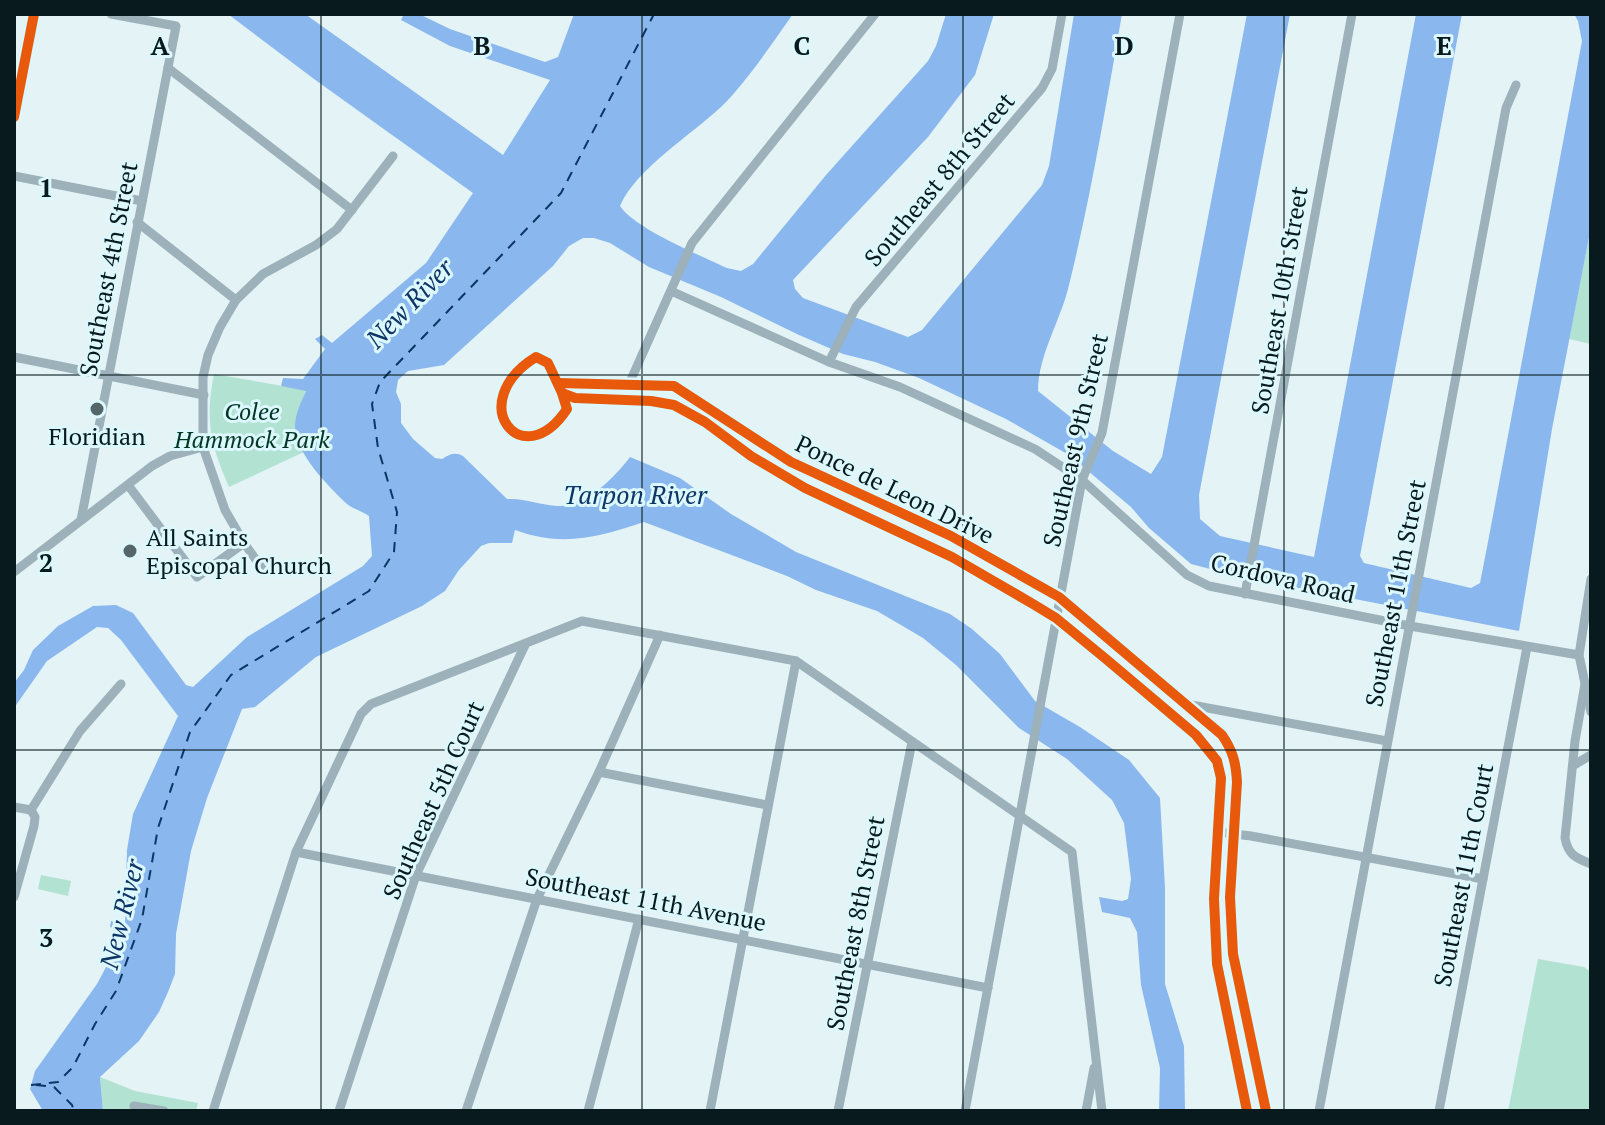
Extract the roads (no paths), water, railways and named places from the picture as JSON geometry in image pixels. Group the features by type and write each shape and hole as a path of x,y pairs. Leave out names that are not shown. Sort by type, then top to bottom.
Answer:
{"main road":[{"path":"14,117 33,14"}],"street":[{"name":"Southeast 4th Street","path":"81,520 176,26 111,14"},
{"path":"629,384 692,243 875,14"},
{"name":"Southeast 8th Street","path":"831,357 851,315 1042,88 1052,69 1062,14"},
{"name":"Southeast 9th Street","path":"965,1111 1059,597 1082,480 1102,433 1180,14"},
{"name":"Southeast 10th Street","path":"1246,588 1352,14"},
{"path":"168,68 352,210"},
{"name":"Southeast 11th Street","path":"1319,1111 1506,108 1516,85"},
{"path":"264,571 225,510 203,447 203,377 208,355 236,300 263,274 316,245 337,229 393,156"},
{"path":"14,176 142,201"},
{"path":"137,222 236,300"},
{"name":"Cordova Road","path":"673,287 1035,449 1082,480 1187,575 1209,586 1246,588 1411,620 1527,647 1579,655"},
{"path":"14,357 204,395"},
{"path":"536,357 548,363 562,393 567,409 559,421 542,435 528,437 509,429 500,416 501,399 511,377 536,357"},
{"name":"Ponce de Leon Drive","path":"558,383 674,386 791,462 951,536 1059,597 1222,735 1232,748 1237,782 1230,897 1233,954 1264,1110"},
{"name":"Ponce de Leon Drive","path":"562,393 575,398 674,405 805,488 952,557 1056,618 1196,735 1217,761 1221,778 1214,899 1217,964 1247,1111"},
{"path":"14,572 152,466 170,456 203,447"},
{"path":"128,485 197,577 244,543"},
{"path":"1591,579 1579,655 1591,712"},
{"path":"213,1111 296,852 361,714 371,704 582,621 796,661 1072,852 1102,1111"},
{"path":"466,1111 537,899 599,772 660,635"},
{"name":"Southeast 5th Court","path":"339,1111 416,875 525,645"},
{"name":"Southeast 11th Court","path":"1439,1111 1527,647"},
{"path":"710,1111 796,661"},
{"path":"31,810 80,731 121,684"},
{"path":"1585,684 1575,741 1565,838 1567,850 1591,864"},
{"path":"1169,710 1181,703 1387,741"},
{"name":"Southeast 8th Street","path":"838,1111 912,742"},
{"path":"1574,765 1591,755"},
{"path":"599,772 767,805"},
{"path":"14,807 31,810"},
{"path":"14,897 35,821 31,810"},
{"path":"1218,832 1483,879"},
{"name":"Southeast 11th Avenue","path":"296,852 988,988"},
{"path":"588,1111 639,919"},
{"path":"1086,1111 1096,1057"},
{"path":"134,1106 164,1111"}],"water":[{"path":"228,14 305,14 503,155 550,80 450,46 401,20 404,14 419,14 450,29 545,62 558,57 574,14 793,14 730,98 651,166 627,193 620,206 639,223 669,241 727,268 741,271 753,264 826,175 928,61 946,14 994,14 975,75 928,137 793,280 795,289 803,298 908,337 922,330 1042,185 1049,166 1074,14 1122,14 1077,252 1042,364 1038,391 1113,451 1151,474 1162,457 1247,14 1290,14 1199,495 1200,519 1220,536 1314,557 1416,14 1462,14 1360,556 1364,563 1471,588 1480,583 1582,41 1574,14 1591,14 1591,227 1552,429 1519,631 1237,576 1191,564 1149,528 1131,507 1069,455 1006,419 919,378 843,354 799,335 721,297 649,267 610,243 594,238 583,238 569,246 553,266 444,365 408,371 398,380 396,392 401,404 401,423 413,439 435,458 455,454 463,456 507,499 558,506 579,502 608,482 630,457 680,478 731,514 796,552 950,614 1000,654 1035,701 1129,760 1160,798 1165,888 1165,984 1184,1046 1185,1111 1159,1111 1160,1068 1141,985 1137,932 1130,918 1102,912 1099,897 1122,901 1128,899 1131,879 1124,823 1112,800 1067,759 1019,728 956,665 923,638 877,611 644,522 595,536 564,539 515,530 512,543 481,546 445,591 422,606 316,657 255,707 242,709 207,798 191,851 176,934 175,974 159,1012 139,1041 100,1077 103,1111 43,1111 30,1089 35,1071 97,984 125,931 110,927 111,921 125,924 127,850 133,814 178,716 121,640 108,628 97,627 47,661 14,708 14,683 33,650 58,626 93,606 116,605 133,613 186,685 193,687 247,637 363,566 372,556 369,516 347,504 322,479 307,458 295,427 306,391 281,386 283,378 303,379 325,349 315,339 322,335 332,343 426,263 473,193"}],"place":[{"name":"Floridian","path":"97,409"},
{"name":"All Saints Episcopal Church","path":"130,551"}],"water label":[{"name":"New River","path":"409,303"},
{"name":"Tarpon River","path":"635,494"},
{"name":"New River","path":"121,914"}],"park label":[{"name":"Colee Hammock Park","path":"252,425"}]}
